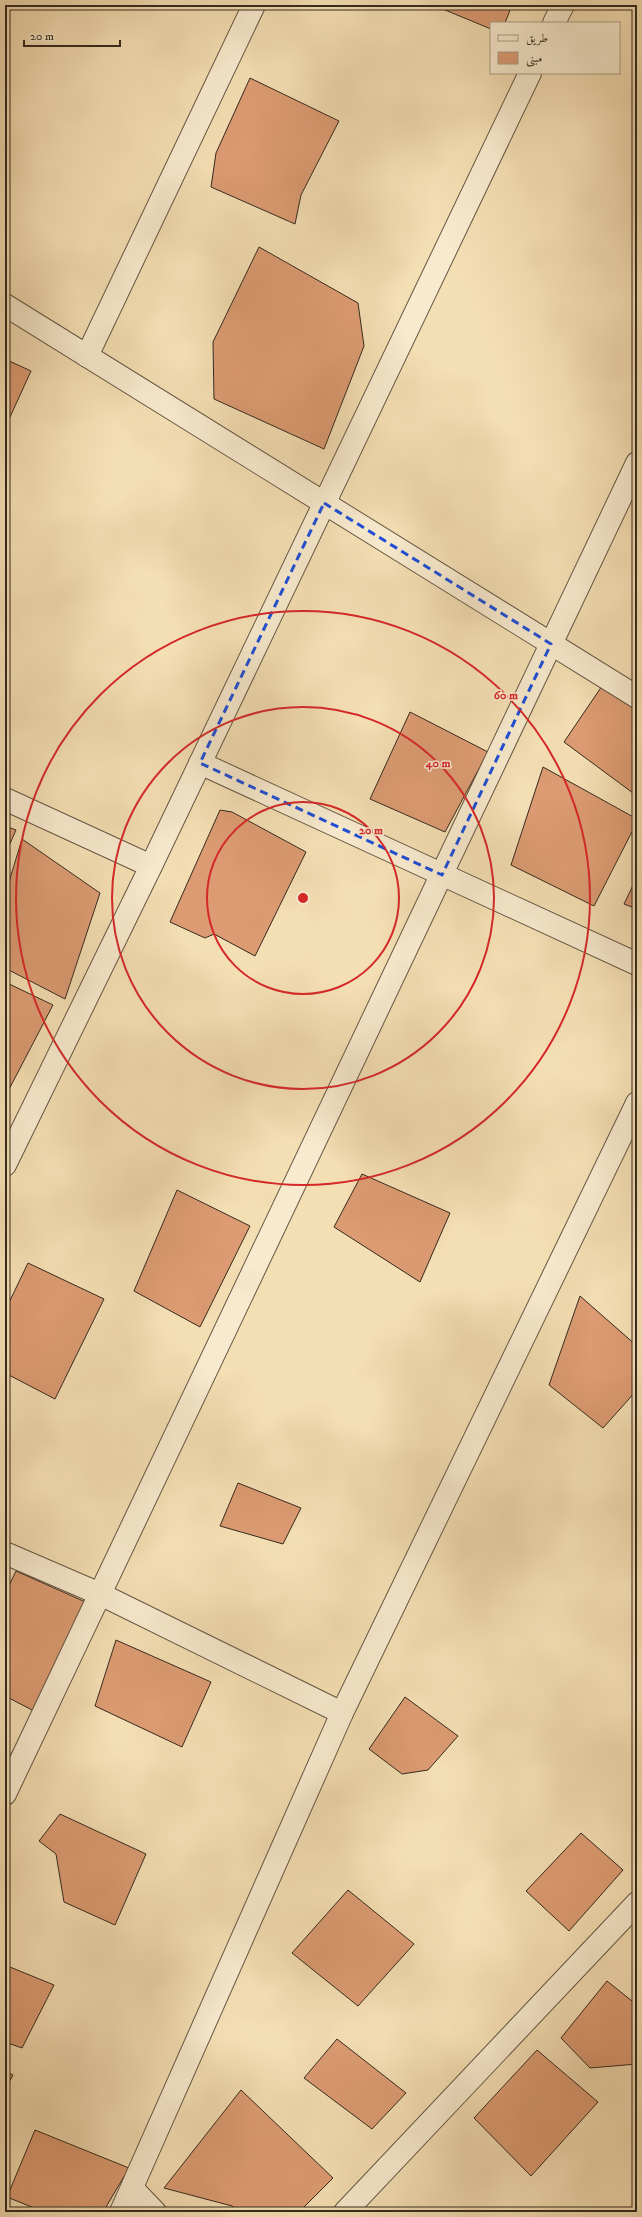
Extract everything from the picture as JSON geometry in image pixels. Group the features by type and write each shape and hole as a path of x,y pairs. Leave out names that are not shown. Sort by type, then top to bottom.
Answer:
{"street":[{"path":"86,356 254,5"},
{"path":"554,22 563,5"},
{"path":"5,1165 151,866 530,74"},
{"path":"5,305 637,697"},
{"path":"5,1794 637,463"},
{"path":"200,763 637,964"},
{"path":"5,800 151,866"},
{"path":"121,2212 133,2189 342,1714 637,1103"},
{"path":"5,1553 100,1594 342,1714"},
{"path":"345,2212 637,1903"},
{"path":"133,2189 155,2212"}],"highlighted area":[{"path":"324,503 551,644 442,875 200,763"}],"building":[{"path":"433,5 512,5 505,22 490,22 490,29"},
{"path":"250,78 339,121 301,195 295,224 211,187 216,153"},
{"path":"259,247 358,303 364,346 324,449 214,399 213,342"},
{"path":"5,359 31,371 5,428"},
{"path":"602,686 637,708 637,796 564,742"},
{"path":"410,712 488,752 445,832 370,799"},
{"path":"543,767 637,819 637,822 594,906 511,865"},
{"path":"220,810 232,812 306,852 255,956 214,934 205,938 170,922"},
{"path":"5,826 16,830 5,855"},
{"path":"22,839 100,893 65,999 5,968 5,895"},
{"path":"637,877 637,909 624,904"},
{"path":"5,982 53,1005 5,1097"},
{"path":"362,1174 450,1213 420,1282 334,1227"},
{"path":"177,1190 250,1226 200,1327 134,1291"},
{"path":"28,1263 104,1299 55,1399 5,1373 5,1311"},
{"path":"580,1296 637,1346 637,1390 603,1428 549,1385"},
{"path":"238,1483 301,1508 283,1544 220,1526"},
{"path":"16,1571 90,1604 36,1712 5,1696 5,1594"},
{"path":"116,1640 211,1682 182,1747 95,1706"},
{"path":"405,1697 458,1736 428,1770 402,1774 369,1749"},
{"path":"60,1814 146,1854 115,1925 64,1902 56,1854 39,1841"},
{"path":"581,1833 623,1870 569,1931 526,1891"},
{"path":"348,1890 414,1944 358,2006 292,1953"},
{"path":"5,1965 54,1985 22,2048 5,2042"},
{"path":"607,1981 637,2005 637,2064 590,2068 561,2038"},
{"path":"337,2039 406,2093 372,2129 304,2078"},
{"path":"537,2050 598,2102 531,2176 474,2118"},
{"path":"5,2071 13,2075 5,2090"},
{"path":"241,2090 333,2178 299,2212 240,2212 232,2206 164,2188"},
{"path":"35,2130 129,2168 103,2212 44,2212 7,2197"}]}
